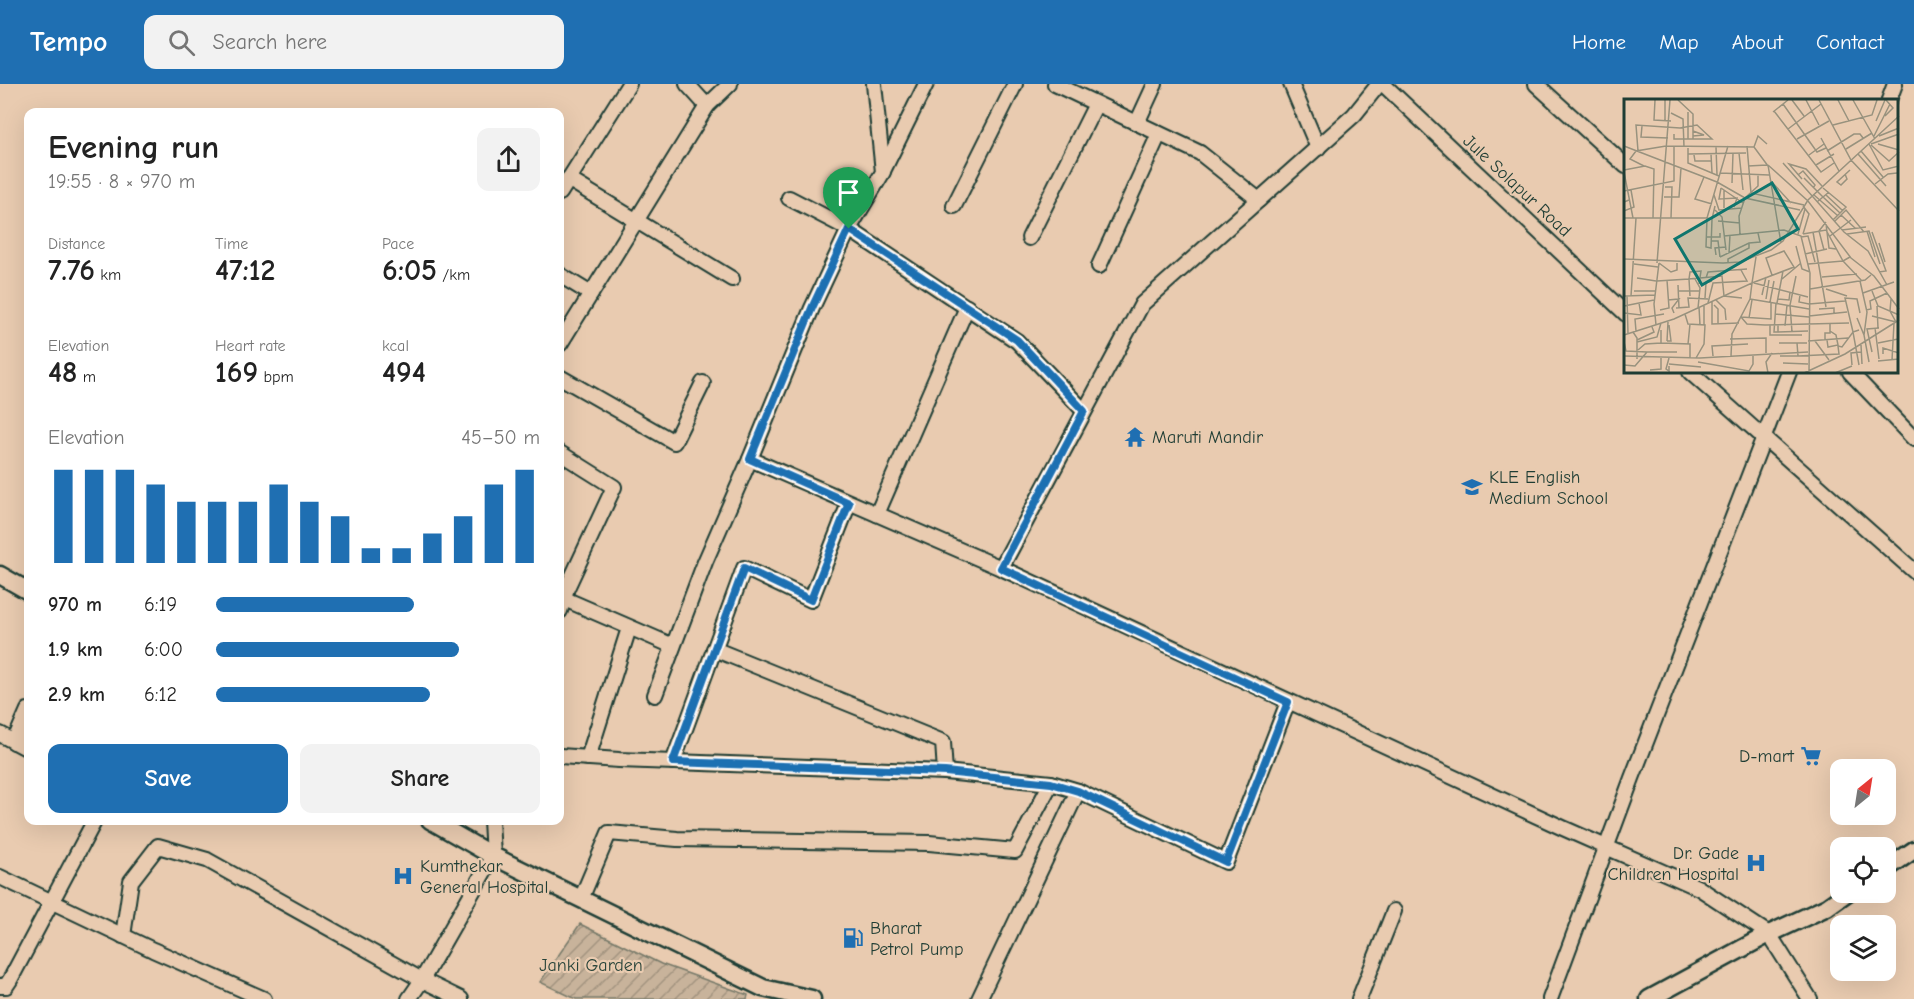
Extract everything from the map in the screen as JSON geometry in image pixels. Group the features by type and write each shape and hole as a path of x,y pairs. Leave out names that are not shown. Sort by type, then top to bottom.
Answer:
{"street":[{"path":"564,186 628,84"},
{"path":"687,84 707,106"},
{"path":"564,338 707,106 730,84"},
{"path":"874,84 883,172"},
{"path":"655,695 705,562 812,308 849,229 883,172 926,84"},
{"path":"954,206 1015,84"},
{"path":"1137,123 1155,84"},
{"path":"1291,84 1318,148"},
{"path":"1001,568 1142,304 1354,115 1381,84"},
{"name":"Jule Solapur Road","path":"1381,84 1624,312"},
{"path":"1536,84 1624,164"},
{"path":"1889,99 1895,84"},
{"path":"1062,85 1096,104 1200,153 1259,200"},
{"path":"1029,238 1096,104"},
{"path":"1099,266 1159,134"},
{"path":"568,179 732,279"},
{"path":"789,198 849,229 1017,340 1084,411"},
{"path":"564,277 591,294"},
{"path":"877,514 967,307"},
{"path":"1692,374 1914,571"},
{"path":"1550,999 1606,847 1788,374"},
{"path":"1852,374 1914,438"},
{"path":"564,379 674,442 703,383"},
{"path":"564,456 614,487 564,596"},
{"path":"750,459 1001,568 1288,702 1700,888 1769,934 1810,999"},
{"path":"673,762 744,568 811,600 849,503"},
{"path":"0,575 24,589"},
{"path":"564,604 673,646"},
{"path":"588,758 629,628"},
{"path":"714,649 943,742 945,772"},
{"path":"564,756 945,772 1051,783 1078,791 1226,862 1288,702"},
{"path":"14,741 24,719"},
{"path":"0,734 24,747"},
{"path":"581,899 609,832 677,839 929,843 1015,851 1051,783"},
{"path":"979,999 1078,791"},
{"path":"0,987 6,986 10,980 92,825"},
{"path":"439,825 493,856 763,988 812,999"},
{"path":"409,999 493,856 491,825"},
{"path":"123,936 131,881 158,846 207,860 422,980 461,999"},
{"path":"1896,862 1914,850"},
{"path":"0,877 123,936 264,999"},
{"path":"1649,999 1769,934 1833,903"},
{"path":"1359,999 1394,911"}],"green space":[{"name":"Janki Garden","path":"580,924 661,964 748,995 747,999 576,999 540,982"}],"place":[{"name":"Maruti Mandir","path":"1135,437"},
{"name":"KLE English Medium School","path":"1472,487"},
{"name":"D-mart","path":"1811,756"},
{"name":"Dr. Gade Children Hospital","path":"1756,863"},
{"name":"Kumthekar General Hospital","path":"403,876"},
{"name":"Bharat Petrol Pump","path":"853,938"}],"route":[{"path":"849,229 1017,340 1084,411 1001,568 1288,702 1226,862 1078,791 1051,783 945,772 673,762 744,568 811,600 849,503 750,459 812,308 849,229"}]}
